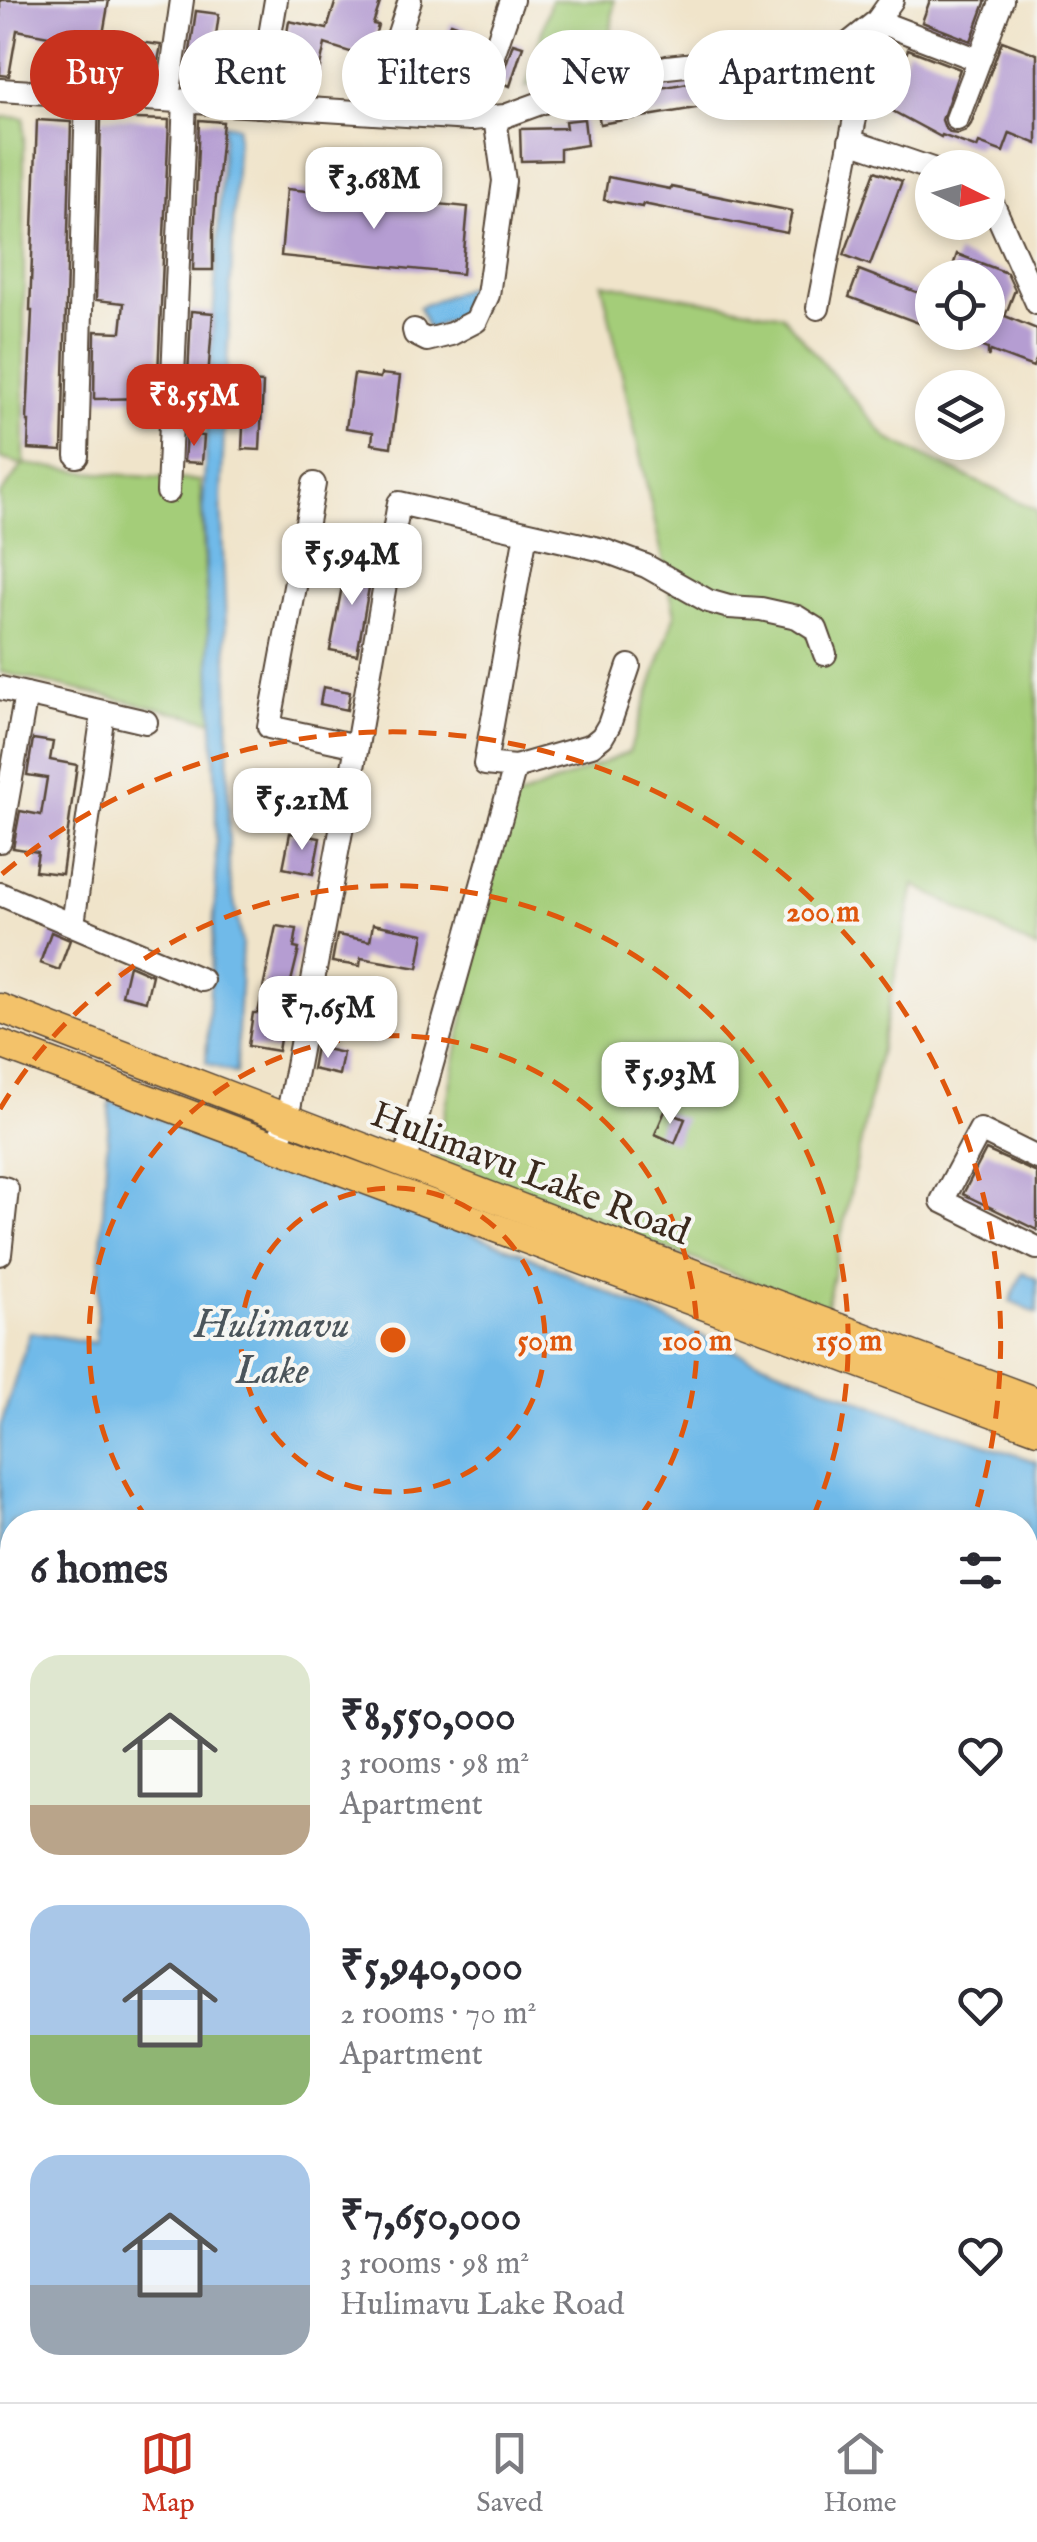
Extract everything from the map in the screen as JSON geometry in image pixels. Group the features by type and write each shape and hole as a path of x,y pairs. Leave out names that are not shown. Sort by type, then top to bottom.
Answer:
{"main road":[{"name":"Hulimavu Lake Road","path":"0,1008 1037,1402"},
{"name":"Hulimavu Lake Road","path":"0,1044 1037,1429"}],"street":[{"path":"168,492 176,100 182,0"},
{"path":"271,30 276,0"},
{"path":"400,30 410,0"},
{"path":"505,30 512,0"},
{"path":"506,111 667,67 837,53 876,21 892,0"},
{"path":"957,119 1002,0"},
{"path":"876,21 980,60"},
{"path":"818,308 876,21"},
{"path":"0,90 30,91"},
{"path":"159,99 179,100"},
{"path":"77,456 86,120"},
{"path":"414,330 427,340 452,334 476,320 488,296 504,181 484,120"},
{"path":"850,141 915,162"},
{"path":"1005,232 1037,303"},
{"path":"314,484 269,727 357,746"},
{"path":"276,1146 287,1119 399,504 603,550 646,566 708,601 797,617 816,629 825,654"},
{"path":"526,533 485,764 515,767 592,746 609,725 629,666"},
{"path":"0,688 146,722"},
{"path":"0,840 26,694"},
{"path":"73,924 102,712"},
{"path":"404,1164 515,767"},
{"path":"0,894 202,980"},
{"path":"1037,1158 980,1130 942,1201 1037,1248"},
{"path":"0,1187 6,1189 0,1254"}],"green space":[{"path":"551,0 614,0 611,30 542,30"},
{"path":"0,117 24,118 24,464 200,481 213,721 0,672 0,495 23,465 0,458"},
{"path":"602,283 782,315 888,439 915,452 915,460 932,460 1037,510 1037,949 914,885 826,1309 435,1162 506,803 629,752 675,614"}],"water":[{"path":"224,124 238,126 221,497 228,685 229,874 242,943 236,1074 206,1063 216,880 216,795 203,504"},
{"path":"471,286 479,308 428,329 419,307"},
{"name":"Hulimavu Lake","path":"110,1100 520,1252 728,1348 889,1412 1037,1462 1037,1510 0,1510 0,1428 30,1332 95,1343"},
{"path":"1023,1272 1037,1279 1037,1314 1010,1301"}],"building":[{"path":"0,0 109,0 104,30 17,30 9,76 0,75"},
{"path":"336,0 381,0 373,24 378,25 377,30 342,30 342,49 325,44 322,58 322,30 288,30 289,21 327,29"},
{"path":"930,0 986,0 971,41 922,22"},
{"path":"196,11 219,14 217,30 193,30"},
{"path":"451,23 470,30 448,30"},
{"path":"1002,41 1037,54 1037,144 1010,133 1004,150 998,150 941,137 909,120 911,50 960,69 942,120 945,128 958,134 971,124"},
{"path":"513,43 523,46 510,86 506,84 506,64"},
{"path":"684,84 684,110 664,113 664,87"},
{"path":"37,120 71,122 62,451 28,449"},
{"path":"101,120 169,120 157,398 94,399 95,331 121,332 124,303 96,300"},
{"path":"199,120 223,122 213,270 193,270"},
{"path":"584,120 587,145 560,149 560,160 521,161 520,129 566,128 565,121"},
{"path":"875,171 902,181 870,265 844,255"},
{"path":"608,177 792,211 787,233 604,200"},
{"path":"287,189 367,197 367,203 399,206 400,200 468,207 462,274 281,256"},
{"path":"859,270 915,291 915,322 849,297"},
{"path":"1005,272 1015,290 1005,316"},
{"path":"191,311 213,313 208,378 188,377"},
{"path":"1005,316 1037,329 1037,358 1033,367 991,351 988,357 988,350 1005,350"},
{"path":"354,374 400,376 391,447 372,444 373,432 346,428"},
{"path":"245,382 263,383 260,450 242,449"},
{"path":"186,434 204,436 202,463 184,462"},
{"path":"347,560 373,565 357,655 330,650"},
{"path":"323,687 350,692 347,710 320,704"},
{"path":"33,739 53,742 50,760 77,765 62,874 35,871 38,852 13,848 20,811 41,815 47,778 27,775"},
{"path":"305,778 332,783 329,802 301,797"},
{"path":"290,833 320,838 313,874 283,868"},
{"path":"373,924 424,934 418,968 361,958 360,966 332,962 337,935 370,941"},
{"path":"276,926 297,929 294,948 299,949 278,1051 248,1046"},
{"path":"51,932 70,940 59,970 40,963"},
{"path":"129,965 152,975 146,1001 122,995"},
{"path":"316,1047 343,1053 339,1075 312,1069"},
{"path":"665,1111 685,1119 675,1143 655,1134"},
{"path":"986,1150 1037,1173 1037,1230 963,1194"}]}
